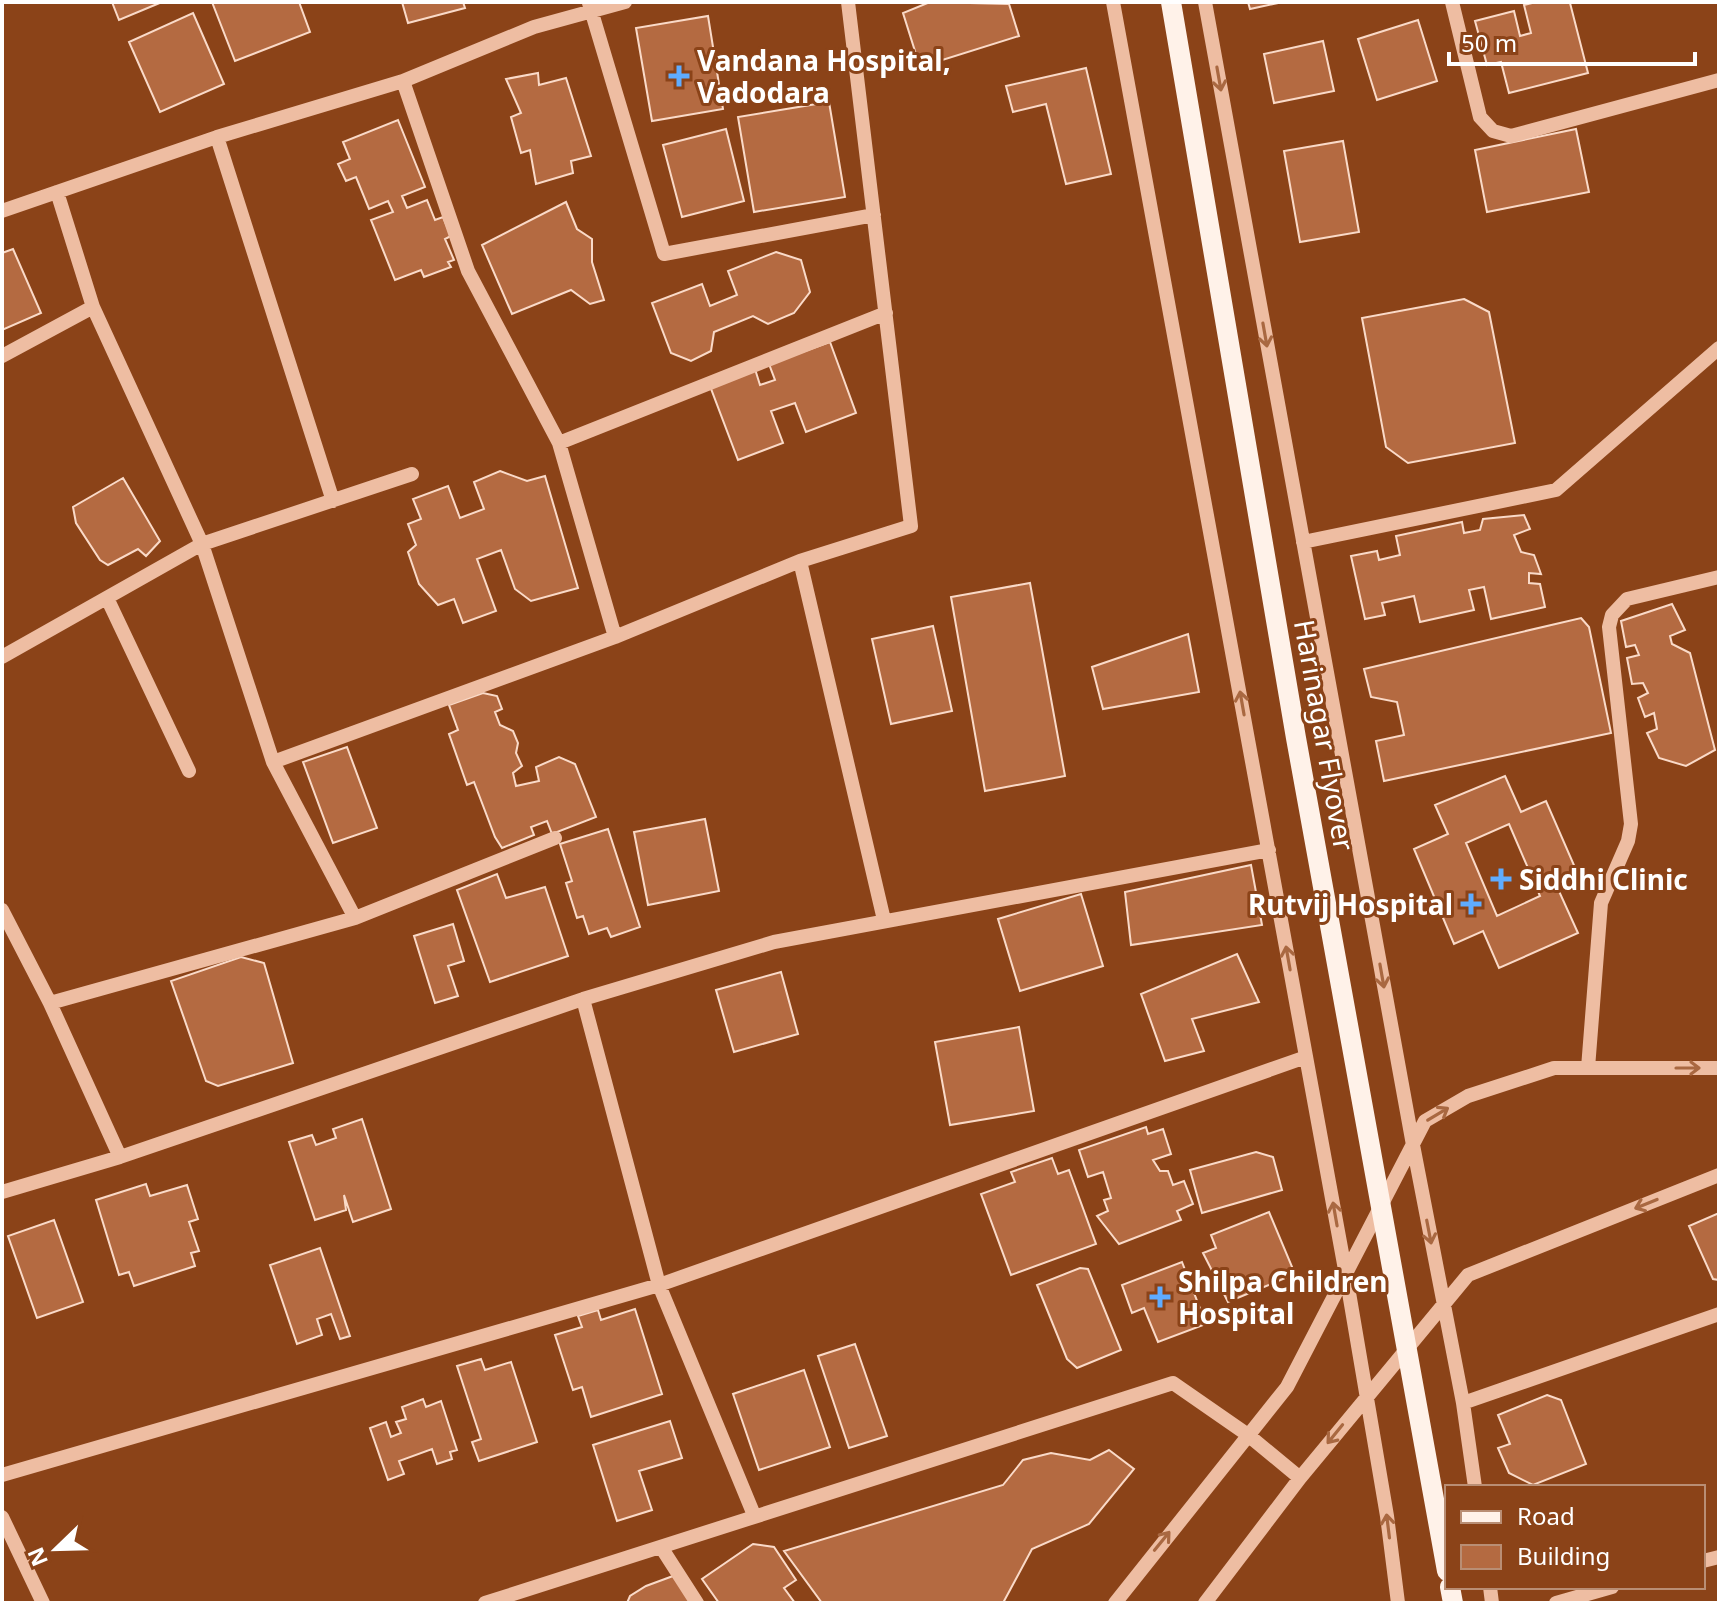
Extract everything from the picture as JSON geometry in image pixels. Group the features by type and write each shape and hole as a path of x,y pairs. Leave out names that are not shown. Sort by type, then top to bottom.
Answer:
{"main road":[{"name":"Harinagar Flyover","path":"1171,2 1296,738 1445,1560"}],"street":[{"path":"2,211 217,137 403,81 590,7 625,2"},
{"path":"273,762 615,637 800,561 911,526 848,2"},
{"path":"1113,2 1346,1275 1398,1603"},
{"path":"1205,2 1413,1145 1463,1403 1475,1485"},
{"path":"1452,2 1480,117 1493,131 1511,136 1719,80"},
{"path":"590,7 664,254 874,215"},
{"path":"403,81 468,271 559,443 615,637"},
{"path":"217,137 333,501"},
{"path":"57,192 93,307 202,544 273,762 355,918"},
{"path":"2,356 93,307"},
{"path":"559,443 886,313"},
{"path":"1303,542 1556,490 1719,348"},
{"path":"2,657 202,544 412,474"},
{"path":"800,561 884,920"},
{"path":"1588,1068 1601,903 1628,841 1631,824 1609,627 1612,615 1627,599 1719,577"},
{"path":"107,598 189,771"},
{"path":"50,1003 355,918 555,838"},
{"path":"2,1192 120,1157 583,999 774,942 1269,850"},
{"path":"2,910 50,1003 120,1157"},
{"path":"583,999 659,1285 754,1515"},
{"path":"2,1475 659,1285 1306,1057"},
{"path":"1115,1603 1287,1387 1425,1121 1468,1096 1554,1068 1719,1068"},
{"path":"1205,1603 1300,1478 1468,1275 1719,1175"},
{"path":"1463,1403 1719,1314"},
{"path":"485,1603 1173,1383 1248,1435 1300,1478"},
{"path":"2,1517 43,1603"},
{"path":"661,1547 697,1603"},
{"path":"1556,1603 1605,1589"}],"building":[{"path":"112,2 162,2 119,20"},
{"path":"212,2 299,2 310,32 235,61"},
{"path":"402,2 463,2 465,8 408,23"},
{"path":"930,2 1009,4 1019,36 920,67 903,13"},
{"path":"1248,2 1283,2 1250,9"},
{"path":"1536,2 1570,3 1588,73 1509,93 1501,62 1487,65 1475,21 1514,11 1520,36 1531,33 1524,5"},
{"path":"193,13 224,84 160,112 129,42"},
{"path":"708,16 723,109 652,121 636,28"},
{"path":"1418,20 1437,81 1377,100 1358,39"},
{"path":"1323,41 1334,91 1274,103 1264,54"},
{"path":"1086,68 1111,174 1066,184 1046,104 1013,112 1006,86"},
{"path":"538,73 539,85 566,78 591,156 571,161 573,173 536,184 530,150 521,153 511,117 521,113 506,79"},
{"path":"829,102 845,197 754,212 738,117"},
{"path":"398,120 425,187 402,196 407,208 427,200 435,220 443,217 451,236 445,239 454,260 448,262 451,267 424,277 421,270 395,280 371,220 393,212 388,201 369,209 356,177 346,181 338,164 350,159 343,142"},
{"path":"726,129 744,201 682,217 663,145"},
{"path":"1576,129 1589,192 1487,212 1475,150"},
{"path":"1343,141 1359,232 1300,242 1284,151"},
{"path":"566,202 577,229 592,239 592,262 604,300 590,304 571,290 512,314 482,245"},
{"path":"13,249 41,313 2,330 2,253"},
{"path":"776,252 801,260 810,292 794,313 768,324 753,316 714,332 711,351 691,361 671,353 652,303 702,284 710,306 737,295 728,271"},
{"path":"1464,299 1489,312 1515,443 1408,463 1386,447 1362,318"},
{"path":"830,342 856,413 806,432 795,403 771,411 783,443 738,460 710,386 755,369 760,385 775,380 769,364"},
{"path":"500,471 527,481 545,476 578,588 531,601 515,589 501,550 477,559 496,611 463,623 454,599 438,605 419,584 408,552 416,545 408,524 421,519 413,499 448,486 460,518 484,509 474,482"},
{"path":"123,478 160,541 146,556 138,549 108,565 100,560 76,523 73,507"},
{"path":"1524,515 1530,529 1514,535 1521,552 1534,555 1541,574 1529,573 1529,583 1540,584 1545,607 1491,619 1484,587 1469,590 1474,610 1420,622 1414,596 1382,603 1385,615 1365,619 1351,556 1377,551 1379,560 1400,555 1396,536 1462,522 1464,533 1480,530 1483,519"},
{"path":"1030,583 1065,776 985,791 951,597"},
{"path":"1672,604 1685,630 1670,636 1672,644 1690,653 1715,750 1686,766 1659,758 1647,733 1657,729 1654,713 1645,717 1638,698 1648,693 1643,683 1632,684 1627,658 1639,655 1635,645 1626,647 1621,621"},
{"path":"1581,618 1589,627 1611,733 1384,781 1376,741 1404,735 1397,702 1371,697 1364,669"},
{"path":"933,626 952,711 891,724 872,639"},
{"path":"1188,634 1199,692 1103,709 1092,667"},
{"path":"483,693 497,696 502,709 495,712 500,725 513,731 518,743 516,753 522,766 513,773 516,786 539,781 536,767 559,757 575,764 596,817 552,834 547,821 531,827 534,835 502,848 474,782 467,785 449,734 458,730 449,705"},
{"path":"347,747 377,828 333,843 303,762"},
{"path":"1505,776 1521,812 1546,801 1580,879 1558,889 1578,933 1499,968 1483,931 1454,944 1414,849 1448,834 1435,805","holes":["1509,824 1540,896 1497,916 1466,843"]},
{"path":"705,819 719,891 648,905 634,832"},
{"path":"608,829 640,927 611,937 607,928 589,934 583,916 577,918 566,883 572,881 560,844"},
{"path":"1251,865 1262,925 1131,945 1125,892"},
{"path":"497,874 506,898 545,887 568,956 490,982 457,890"},
{"path":"1081,894 1103,966 1020,991 998,919"},
{"path":"453,924 464,961 448,966 458,996 435,1003 414,936"},
{"path":"1237,954 1259,1002 1192,1019 1204,1051 1165,1061 1141,994"},
{"path":"241,957 264,963 293,1063 218,1086 206,1081 171,981"},
{"path":"781,972 798,1034 734,1052 716,990"},
{"path":"1019,1027 1034,1111 950,1125 935,1042"},
{"path":"362,1119 391,1209 353,1222 344,1195 346,1210 315,1220 289,1142 312,1135 316,1145 336,1138 333,1129"},
{"path":"1146,1127 1148,1134 1163,1129 1171,1154 1153,1160 1160,1171 1168,1171 1173,1185 1184,1181 1193,1204 1177,1211 1181,1220 1119,1244 1097,1216 1108,1211 1104,1200 1111,1198 1103,1172 1088,1177 1079,1150"},
{"path":"1256,1152 1273,1157 1282,1190 1202,1213 1190,1170"},
{"path":"1052,1158 1058,1174 1069,1170 1096,1244 1011,1275 981,1194 1015,1182 1011,1172"},
{"path":"146,1184 150,1196 187,1185 198,1219 189,1222 199,1251 191,1253 195,1266 134,1286 129,1272 119,1275 96,1200"},
{"path":"1269,1212 1295,1274 1228,1302 1203,1253 1216,1248 1211,1235"},
{"path":"1719,1213 1719,1280 1713,1279 1689,1226"},
{"path":"54,1220 83,1302 37,1318 8,1236"},
{"path":"320,1248 350,1336 340,1339 331,1314 317,1319 322,1335 297,1344 270,1265"},
{"path":"1182,1262 1206,1324 1158,1342 1144,1308 1132,1313 1122,1285"},
{"path":"1080,1268 1088,1269 1121,1350 1077,1368 1067,1359 1037,1285"},
{"path":"635,1309 662,1394 591,1417 582,1387 573,1390 555,1335 582,1327 578,1316 598,1310 601,1320"},
{"path":"855,1344 887,1436 849,1448 818,1356"},
{"path":"481,1359 485,1370 511,1362 537,1442 479,1461 472,1442 481,1439 457,1366"},
{"path":"804,1370 830,1447 759,1470 733,1394"},
{"path":"1547,1395 1561,1400 1586,1464 1533,1485 1509,1473 1498,1448 1510,1444 1498,1415"},
{"path":"423,1399 426,1407 441,1401 457,1450 450,1452 452,1459 437,1464 432,1449 399,1461 404,1474 388,1480 370,1428 386,1422 391,1437 401,1433 396,1422 406,1419 402,1407"},
{"path":"670,1421 682,1458 639,1471 652,1510 617,1521 593,1445"},
{"path":"1109,1450 1134,1469 1089,1524 1032,1549 1003,1603 822,1603 784,1551 1003,1485 1023,1460 1051,1453 1090,1460"},
{"path":"753,1544 774,1547 796,1580 784,1588 795,1603 719,1603 702,1579"},
{"path":"673,1576 693,1603 627,1603 630,1596 646,1586"}],"place":[{"name":"Vandana Hospital, Vadodara","path":"679,76"},
{"name":"Siddhi Clinic","path":"1501,879"},
{"name":"Rutvij Hospital","path":"1471,904"},
{"name":"Shilpa Children Hospital","path":"1160,1297"}]}
